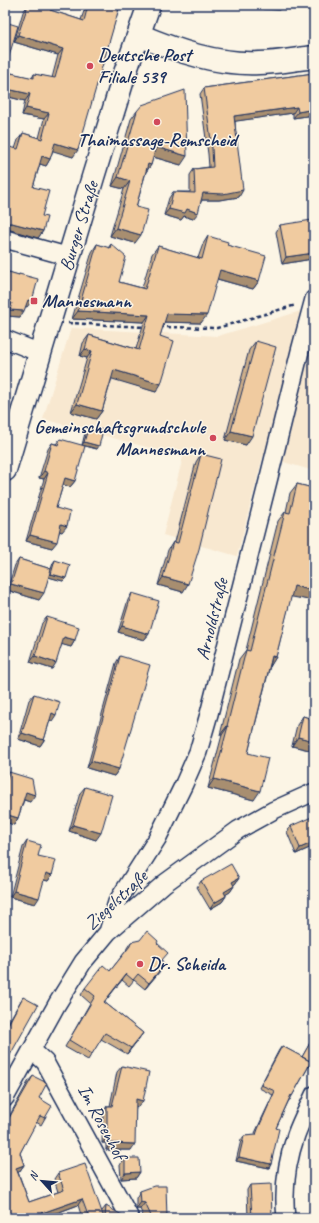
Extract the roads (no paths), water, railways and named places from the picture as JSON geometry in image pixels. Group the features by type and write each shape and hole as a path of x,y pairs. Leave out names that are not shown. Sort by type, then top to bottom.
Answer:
{"main road":[{"name":"Burger Straße","path":"5,470 121,88 149,5"},
{"path":"139,35 167,47 201,57 238,63 259,63 314,57"}],"street":[{"path":"5,239 70,257"},
{"name":"Arnoldstraße","path":"108,932 117,902 157,839 198,752 209,714 314,299"},
{"path":"5,339 40,353"},
{"name":"Ziegelstraße","path":"5,1098 57,1004 83,962 108,932 165,883 238,830 274,810 314,792"},
{"name":"Im Rosenhof","path":"32,1050 45,1062 130,1218"},
{"path":"286,1218 285,1198 291,1154 296,1135 314,1095"}],"place":[{"name":"Deutsche Post Filiale 539","path":"90,66"},
{"name":"Thaimassage-Remscheid","path":"157,122"},
{"name":"Mannesmann","path":"34,301"},
{"name":"Gemeinschaftsgrundschule Mannesmann","path":"213,438"},
{"name":"Dr. Scheida","path":"140,964"}]}
